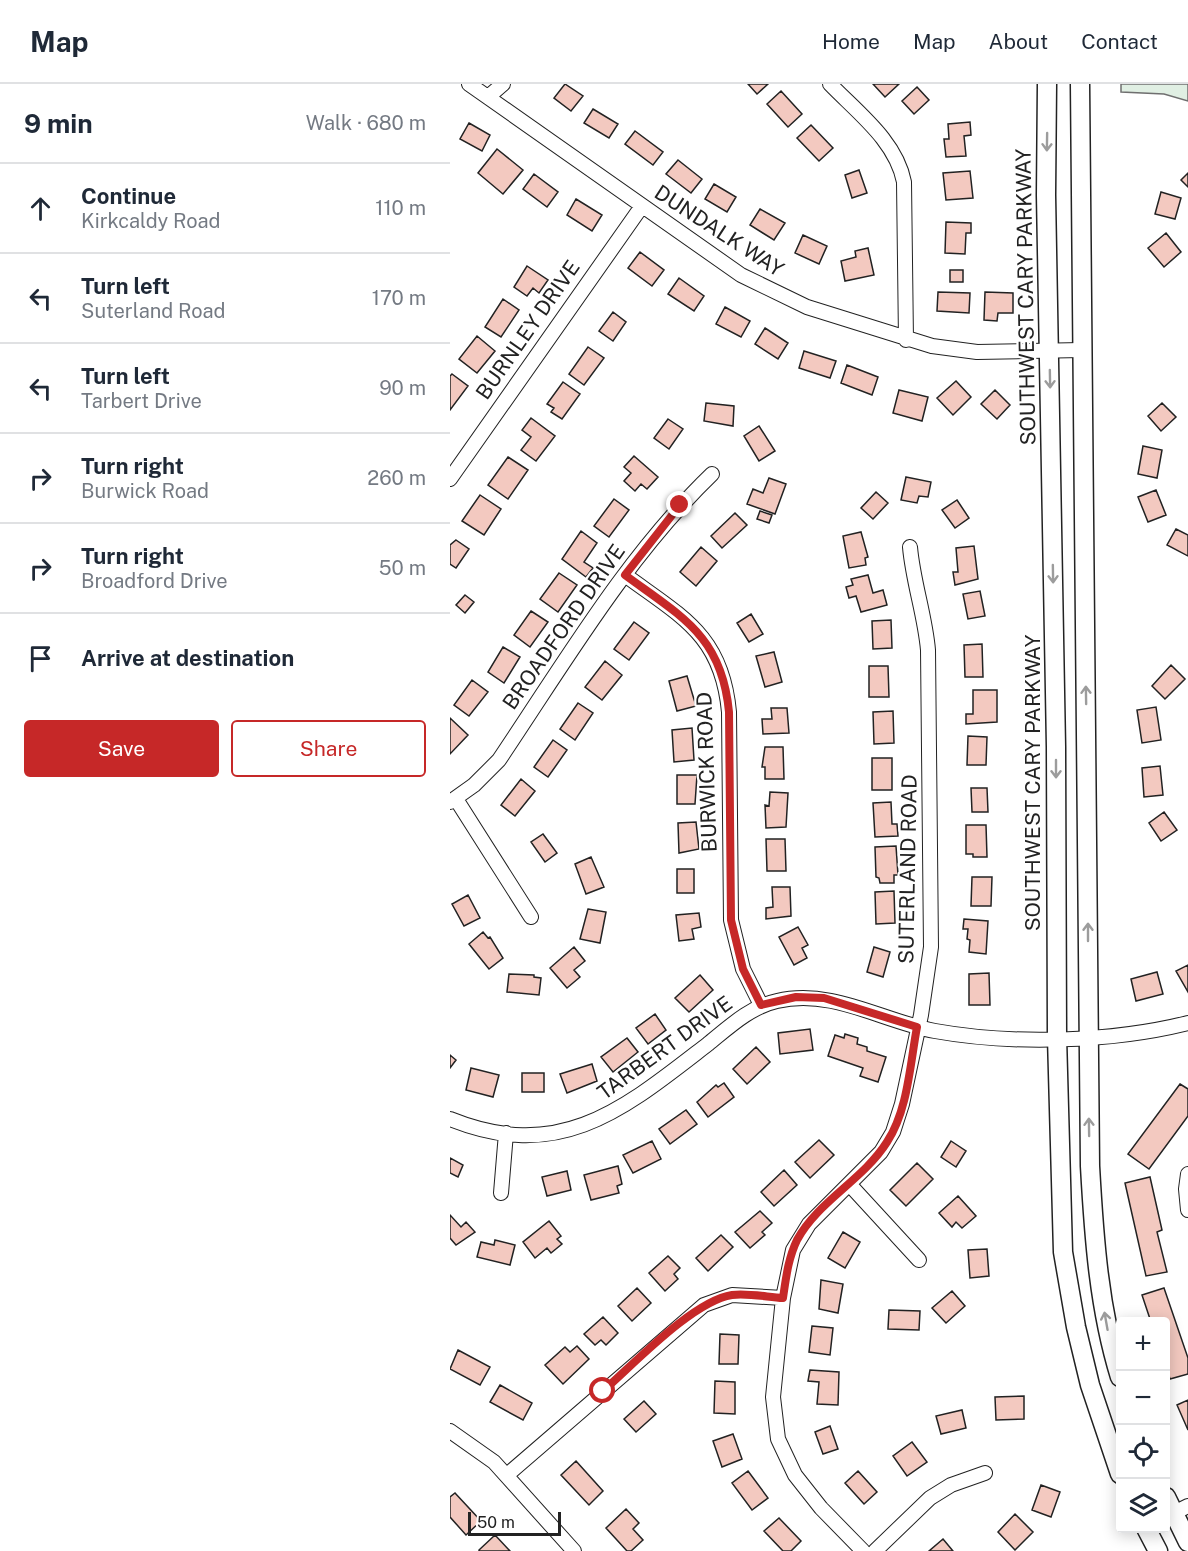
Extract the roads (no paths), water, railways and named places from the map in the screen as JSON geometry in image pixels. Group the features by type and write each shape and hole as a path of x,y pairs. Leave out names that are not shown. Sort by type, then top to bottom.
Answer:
{"main road":[{"name":"SOUTHWEST CARY PARKWAY","path":"1047,84 1057,1037 1063,1252 1076,1327 1090,1385 1116,1462"},
{"path":"1080,84 1090,1166 1094,1250 1107,1328 1118,1371"},
{"path":"1173,1509 1188,1542"},
{"path":"1149,1533 1158,1551"}],"street":[{"name":"DUNDALK WAY","path":"469,84 760,286 807,307 906,340 957,350 1082,350"},
{"path":"488,97 503,84"},
{"path":"830,84 885,141 901,168 904,182 906,340"},
{"name":"BURNLEY DRIVE","path":"450,479 642,206"},
{"name":"BROADFORD DRIVE","path":"453,801 499,760 625,575 680,505 712,474"},
{"name":"SUTERLAND ROAD","path":"863,1551 806,1491 795,1475 778,1439 773,1397 789,1259 798,1239 821,1211 875,1159 893,1132 902,1104 928,974 932,921 928,650 926,626 913,581 910,547"},
{"name":"BURWICK ROAD","path":"625,575 701,634 721,666 727,685 729,712 731,920 743,969 761,1005"},
{"path":"453,801 531,917"},
{"name":"TARBERT DRIVE","path":"450,1119 506,1134 569,1130 619,1111 761,1005 796,997 824,998 917,1027 985,1038 1088,1037 1131,1034 1188,1023"},
{"path":"501,1193 506,1134"},
{"path":"1188,1174 1186,1189 1188,1210"},
{"path":"850,1185 918,1260"},
{"path":"507,1476 704,1305 732,1295 783,1298"},
{"path":"450,1431 476,1448 507,1476 574,1551"},
{"path":"874,1551 930,1498 951,1485 985,1473"}]}
